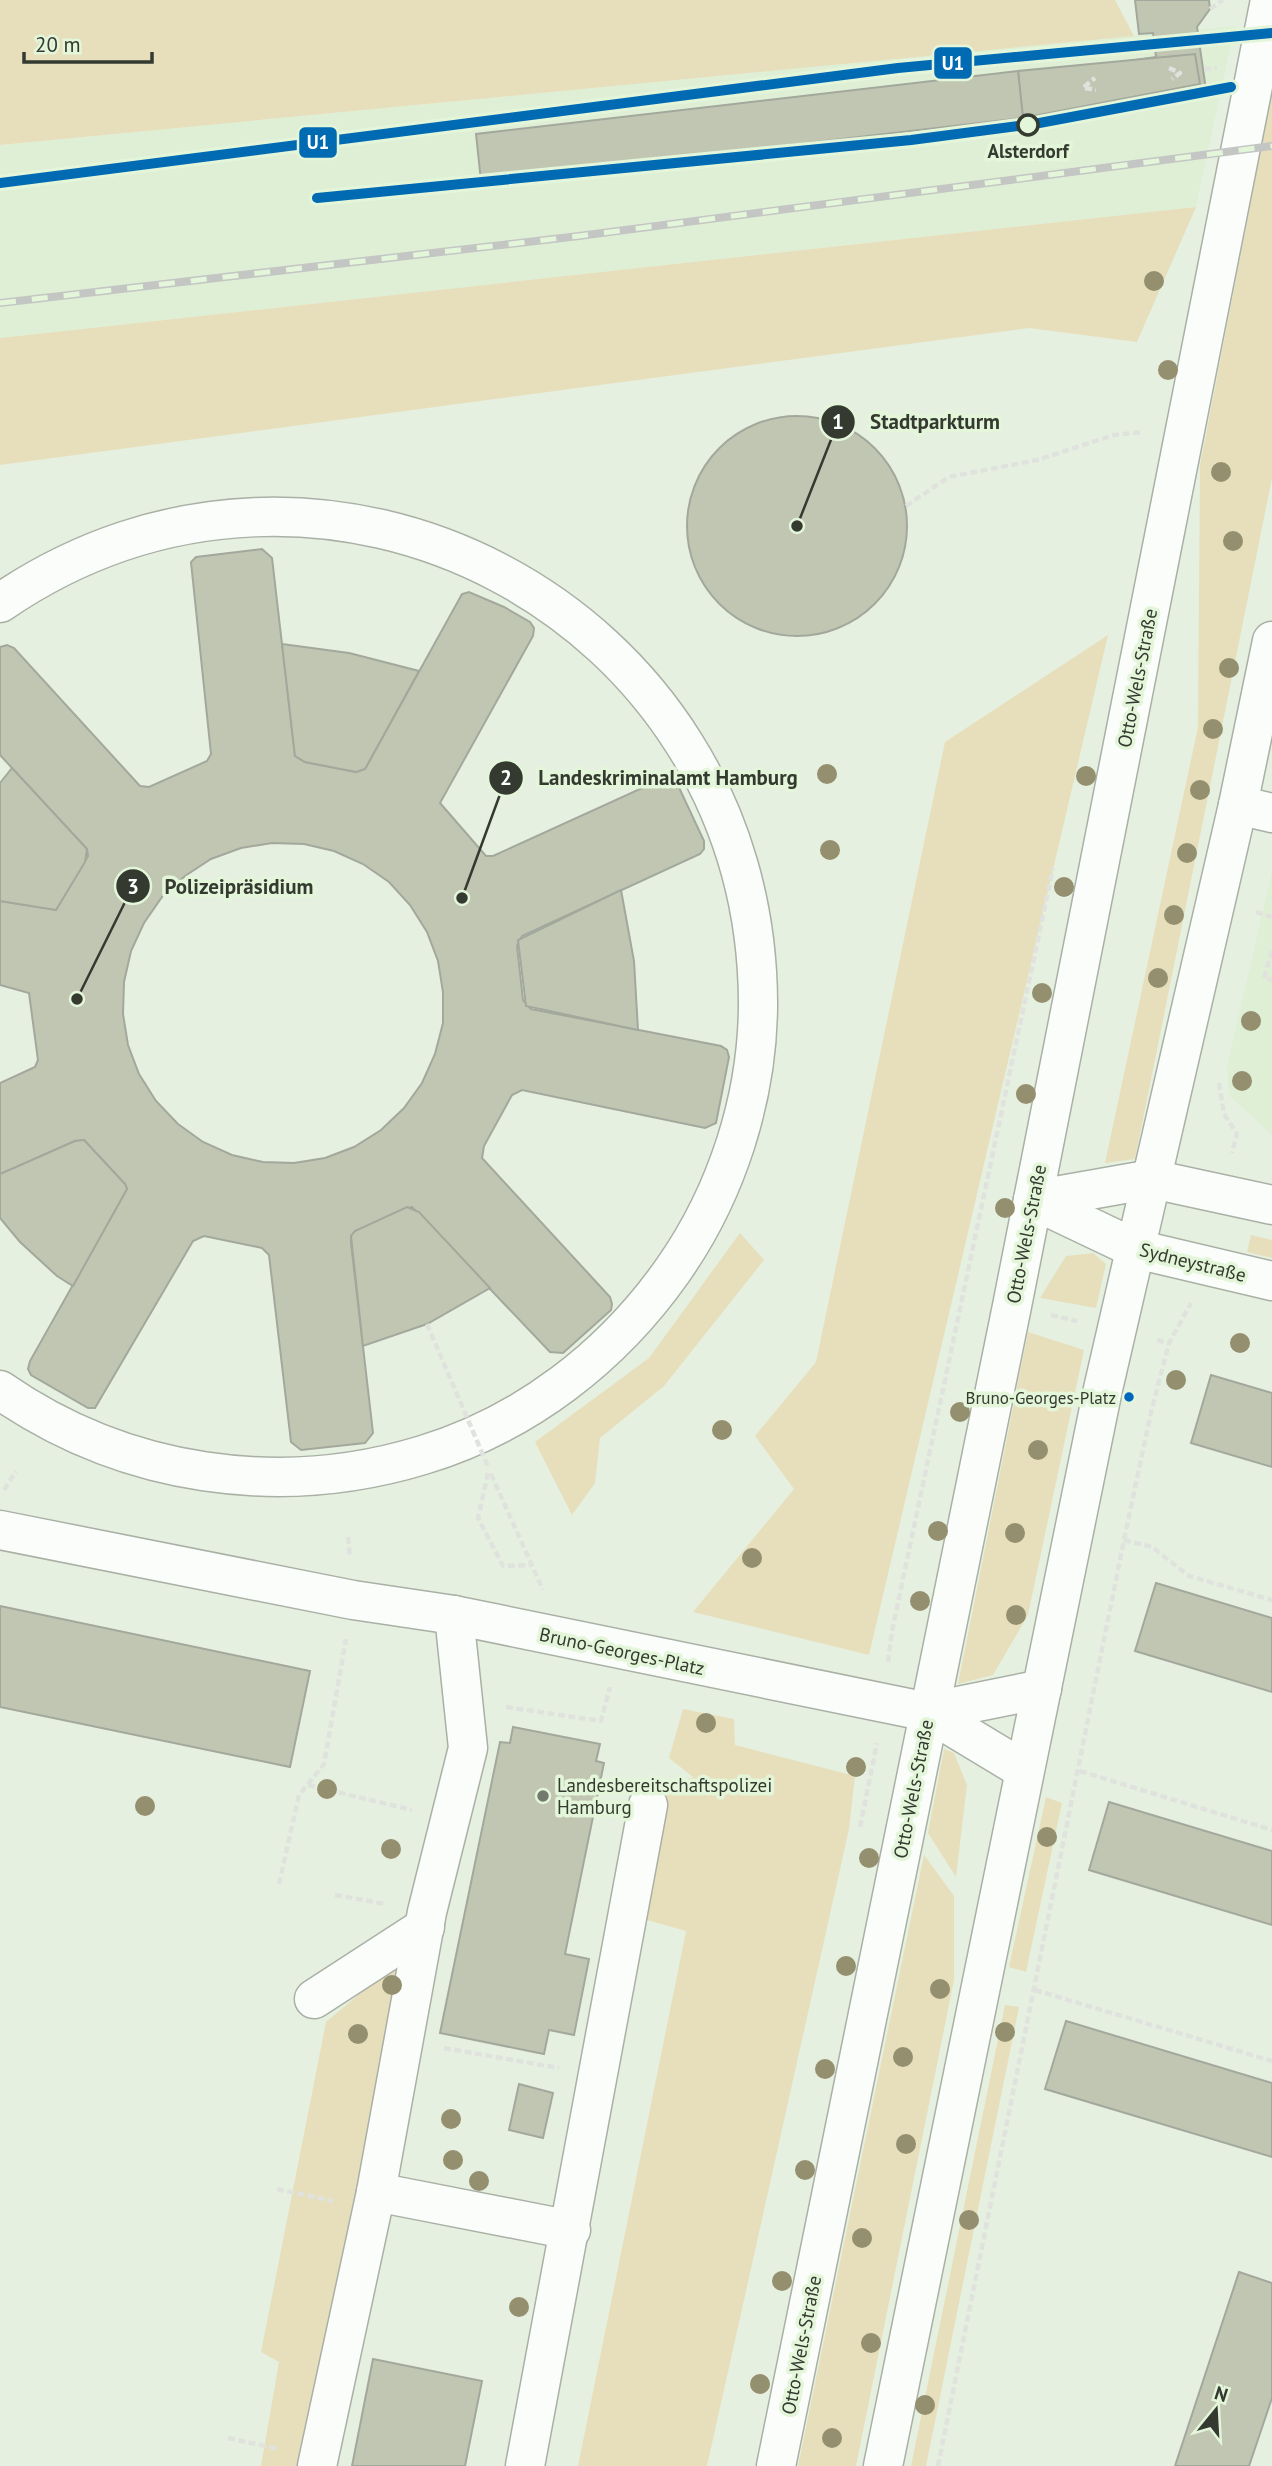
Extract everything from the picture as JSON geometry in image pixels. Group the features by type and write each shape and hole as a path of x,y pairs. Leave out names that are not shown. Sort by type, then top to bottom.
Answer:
{"main road":[{"name":"Otto-Wels-Straße","path":"776,2466 1033,1199 1270,0"},
{"path":"0,604 75,560 121,541 199,523 255,517 310,518 382,528 439,545 517,580 589,631 633,673 663,710 700,768 729,833 744,881 758,970 758,1023 746,1107 728,1166 685,1253 632,1322 598,1356 524,1410 482,1432 430,1453 351,1472 296,1478 248,1477 165,1465 120,1452 44,1418 0,1390"},
{"path":"883,2466 1024,1770 1136,1249 1152,1179 1255,809 1272,641"},
{"path":"1033,1199 1152,1179 1272,1205"},
{"name":"Sydneystraße","path":"1033,1199 1136,1249 1272,1281"},
{"name":"Bruno-Georges-Platz","path":"0,1530 353,1600 467,1618 928,1713 1024,1770"},
{"path":"318,2461 374,2201 425,1927 468,1748 467,1618"},
{"name":"Bruno-Georges-Platz","path":"928,1713 1042,1689"},
{"path":"525,2466 648,1805"},
{"path":"314,1998 425,1927"},
{"path":"374,2201 571,2230"}],"path":[{"path":"1210,9 1223,0"},
{"path":"1169,68 1180,73 1172,79"},
{"path":"1095,78 1084,87 1097,90"},
{"path":"906,506 949,477 1037,460 1114,435 1143,432"},
{"path":"859,1834 884,1703 892,1631 1055,856"},
{"path":"1265,915 1272,917"},
{"path":"1272,951 1264,978 1272,980"},
{"path":"938,2466 1080,1772 1150,1412 1169,1343 1197,1292"},
{"path":"1045,1313 1082,1322"},
{"path":"427,1324 531,1565 503,1566 478,1518 489,1469"},
{"path":"1149,1338 1169,1343"},
{"path":"0,1496 16,1471"},
{"path":"279,1884 299,1795 324,1764 353,1600 348,1537"},
{"path":"1124,1540 1152,1547 1189,1576 1272,1601"},
{"path":"521,1708 601,1721 619,1651"},
{"path":"1080,1772 1272,1830"},
{"path":"308,1785 450,1820"},
{"path":"1035,1990 1272,2061"},
{"path":"405,2041 599,2075"},
{"path":"277,2189 374,2201"},
{"path":"228,2438 318,2461"}],"shaded area":[{"path":"0,0 1115,0 1134,36 0,145"},
{"path":"1235,26 1196,207 0,338 0,145"},
{"path":"1272,93 1272,478 1135,1159 1105,1163 1198,727 1200,465"},
{"path":"1196,207 1137,342 1029,328 0,465 0,338"},
{"path":"1108,635 869,1655 693,1612 794,1489 755,1436 816,1362 945,742"},
{"path":"1272,871 1272,1135 1229,1095 1227,1066"},
{"path":"740,1233 764,1260 664,1386 600,1438 595,1483 572,1515 535,1442 649,1358"},
{"path":"1251,1235 1272,1240 1272,1258 1247,1252"},
{"path":"1093,1253 1106,1264 1096,1308 1040,1298 1066,1256"},
{"path":"1028,1332 1084,1350 1028,1615 993,1675 958,1684"},
{"path":"683,1709 734,1719 735,1745 855,1776 849,1829 707,2466 578,2466 686,1931 640,1918 660,1790 693,1777 669,1758"},
{"path":"944,1749 954,1753 967,1785 956,1877 928,1833"},
{"path":"1046,1797 1062,1803 1026,1972 1009,1967"},
{"path":"924,1855 954,1896 954,1980 856,2466 798,2466"},
{"path":"405,1956 298,2466 261,2466 279,2362 261,2352 326,2022"},
{"path":"1005,2005 1019,2007 926,2466 911,2466"}],"building":[{"path":"1135,0 1209,0 1210,9 1197,27 1206,90 1050,115 1044,73 1156,57 1153,33 1139,34"},
{"path":"1195,54 1200,84 1023,118 1018,71"},
{"path":"1018,71 1023,118 481,181 476,134"},
{"path":"808,416 839,424 858,434 875,448 889,465 899,484 905,504 905,548 899,568 889,587 875,604 858,618 829,632 786,636 765,632 745,623 727,611 712,596 691,558 687,515 691,494 700,474 712,456 727,441 765,420"},
{"path":"262,549 272,558 295,756 305,762 356,772 365,769 462,594 469,592 504,607 530,622 534,628 533,636 440,803 486,856 493,856 664,778 676,781 704,841 704,849 700,854 522,936 517,946 523,1000 531,1009 721,1046 727,1050 729,1057 716,1123 705,1128 522,1090 512,1095 484,1146 482,1158 610,1297 611,1310 563,1353 550,1352 412,1207 355,1231 351,1236 351,1243 373,1433 365,1443 301,1450 291,1442 269,1255 262,1248 204,1236 193,1241 95,1408 88,1408 31,1375 28,1369 30,1361 127,1189 84,1140 75,1141 0,1174 0,1083 35,1067 38,1060 29,993 0,985 0,901 56,910 88,856 87,849 0,755 0,647 7,645 14,648 140,786 149,787 207,761 211,754 191,562 196,557","holes":["272,843 304,844 334,851 363,864 389,882 410,905 427,932 438,961 443,992 443,1023 435,1054 422,1083 404,1108 381,1130 354,1147 325,1158 294,1163 263,1162 232,1155 203,1142 178,1124 156,1101 139,1074 128,1045 123,1014 124,982 131,951 144,923 162,897 185,876 211,859 241,848"]},
{"path":"282,644 349,653 419,671 365,769 356,772 305,762 295,756"},
{"path":"12,768 87,849 85,862 56,910 0,901 0,783"},
{"path":"621,890 634,961 638,1030 526,1006 518,940"},
{"path":"84,1140 127,1189 73,1286 57,1276 20,1242 0,1218 0,1174 75,1141"},
{"path":"407,1207 419,1212 490,1288 427,1324 363,1346 351,1236 355,1231"},
{"path":"1211,1375 1272,1393 1272,1467 1191,1443"},
{"path":"1156,1583 1272,1618 1272,1692 1135,1651"},
{"path":"0,1606 310,1671 290,1767 0,1707"},
{"path":"513,1727 600,1744 596,1761 604,1763 565,1954 589,1959 574,2035 549,2030 544,2054 440,2033 500,1742 510,1743"},
{"path":"1109,1802 1272,1851 1272,1925 1089,1870"},
{"path":"1066,2021 1272,2083 1272,2157 1045,2089"},
{"path":"519,2084 553,2093 543,2138 509,2130"},
{"path":"1239,2272 1272,2283 1272,2398 1249,2466 1175,2466"},
{"path":"373,2359 482,2381 465,2466 352,2466"}],"railway":[{"path":"0,303 579,236 1272,146"}],"transit line":[{"name":"U1","path":"0,183 898,68 1272,33"},
{"name":"U1","path":"317,198 911,140 1034,124 1231,87"}],"place":[{"name":"Alsterdorf","path":"1028,125"},
{"name":"Stadtparkturm","path":"797,526"},
{"name":"Landeskriminalamt Hamburg","path":"462,898"},
{"name":"Polizeipräsidium","path":"77,999"},
{"name":"Bruno-Georges-Platz","path":"1129,1397"},
{"name":"Landesbereitschaftspolizei Hamburg","path":"543,1796"}]}
